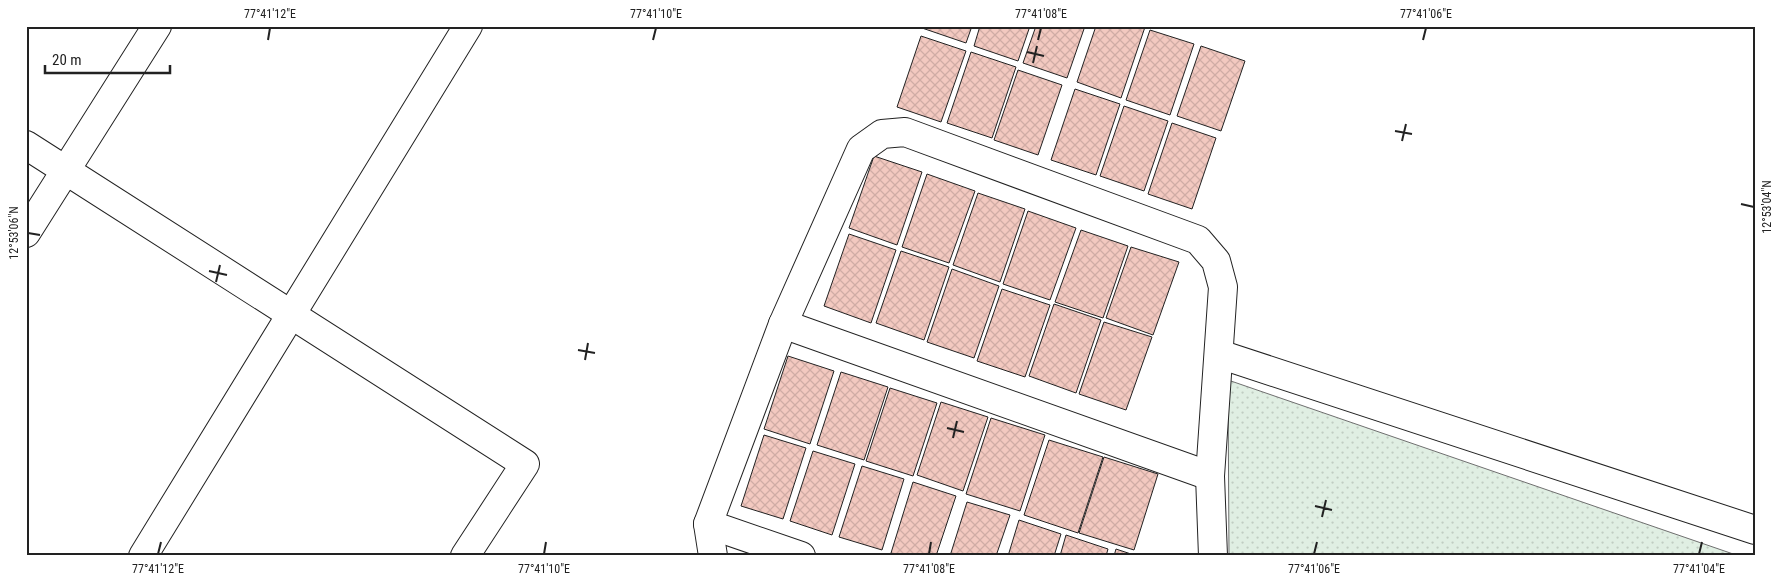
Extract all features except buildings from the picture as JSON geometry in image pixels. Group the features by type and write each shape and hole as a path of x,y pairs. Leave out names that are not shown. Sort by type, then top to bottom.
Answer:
{"street":[{"path":"26,233 156,26"},
{"path":"143,556 468,26"},
{"path":"713,556 708,524 783,324 861,149 882,134 904,132 1198,240 1216,261 1223,287 1210,476 1213,556"},
{"path":"26,146 525,464 465,556"},
{"path":"783,324 1210,476"},
{"path":"1219,354 1755,530"},
{"path":"708,524 802,556"}],"green space":[{"path":"1228,380 1739,556 1229,556"}]}
